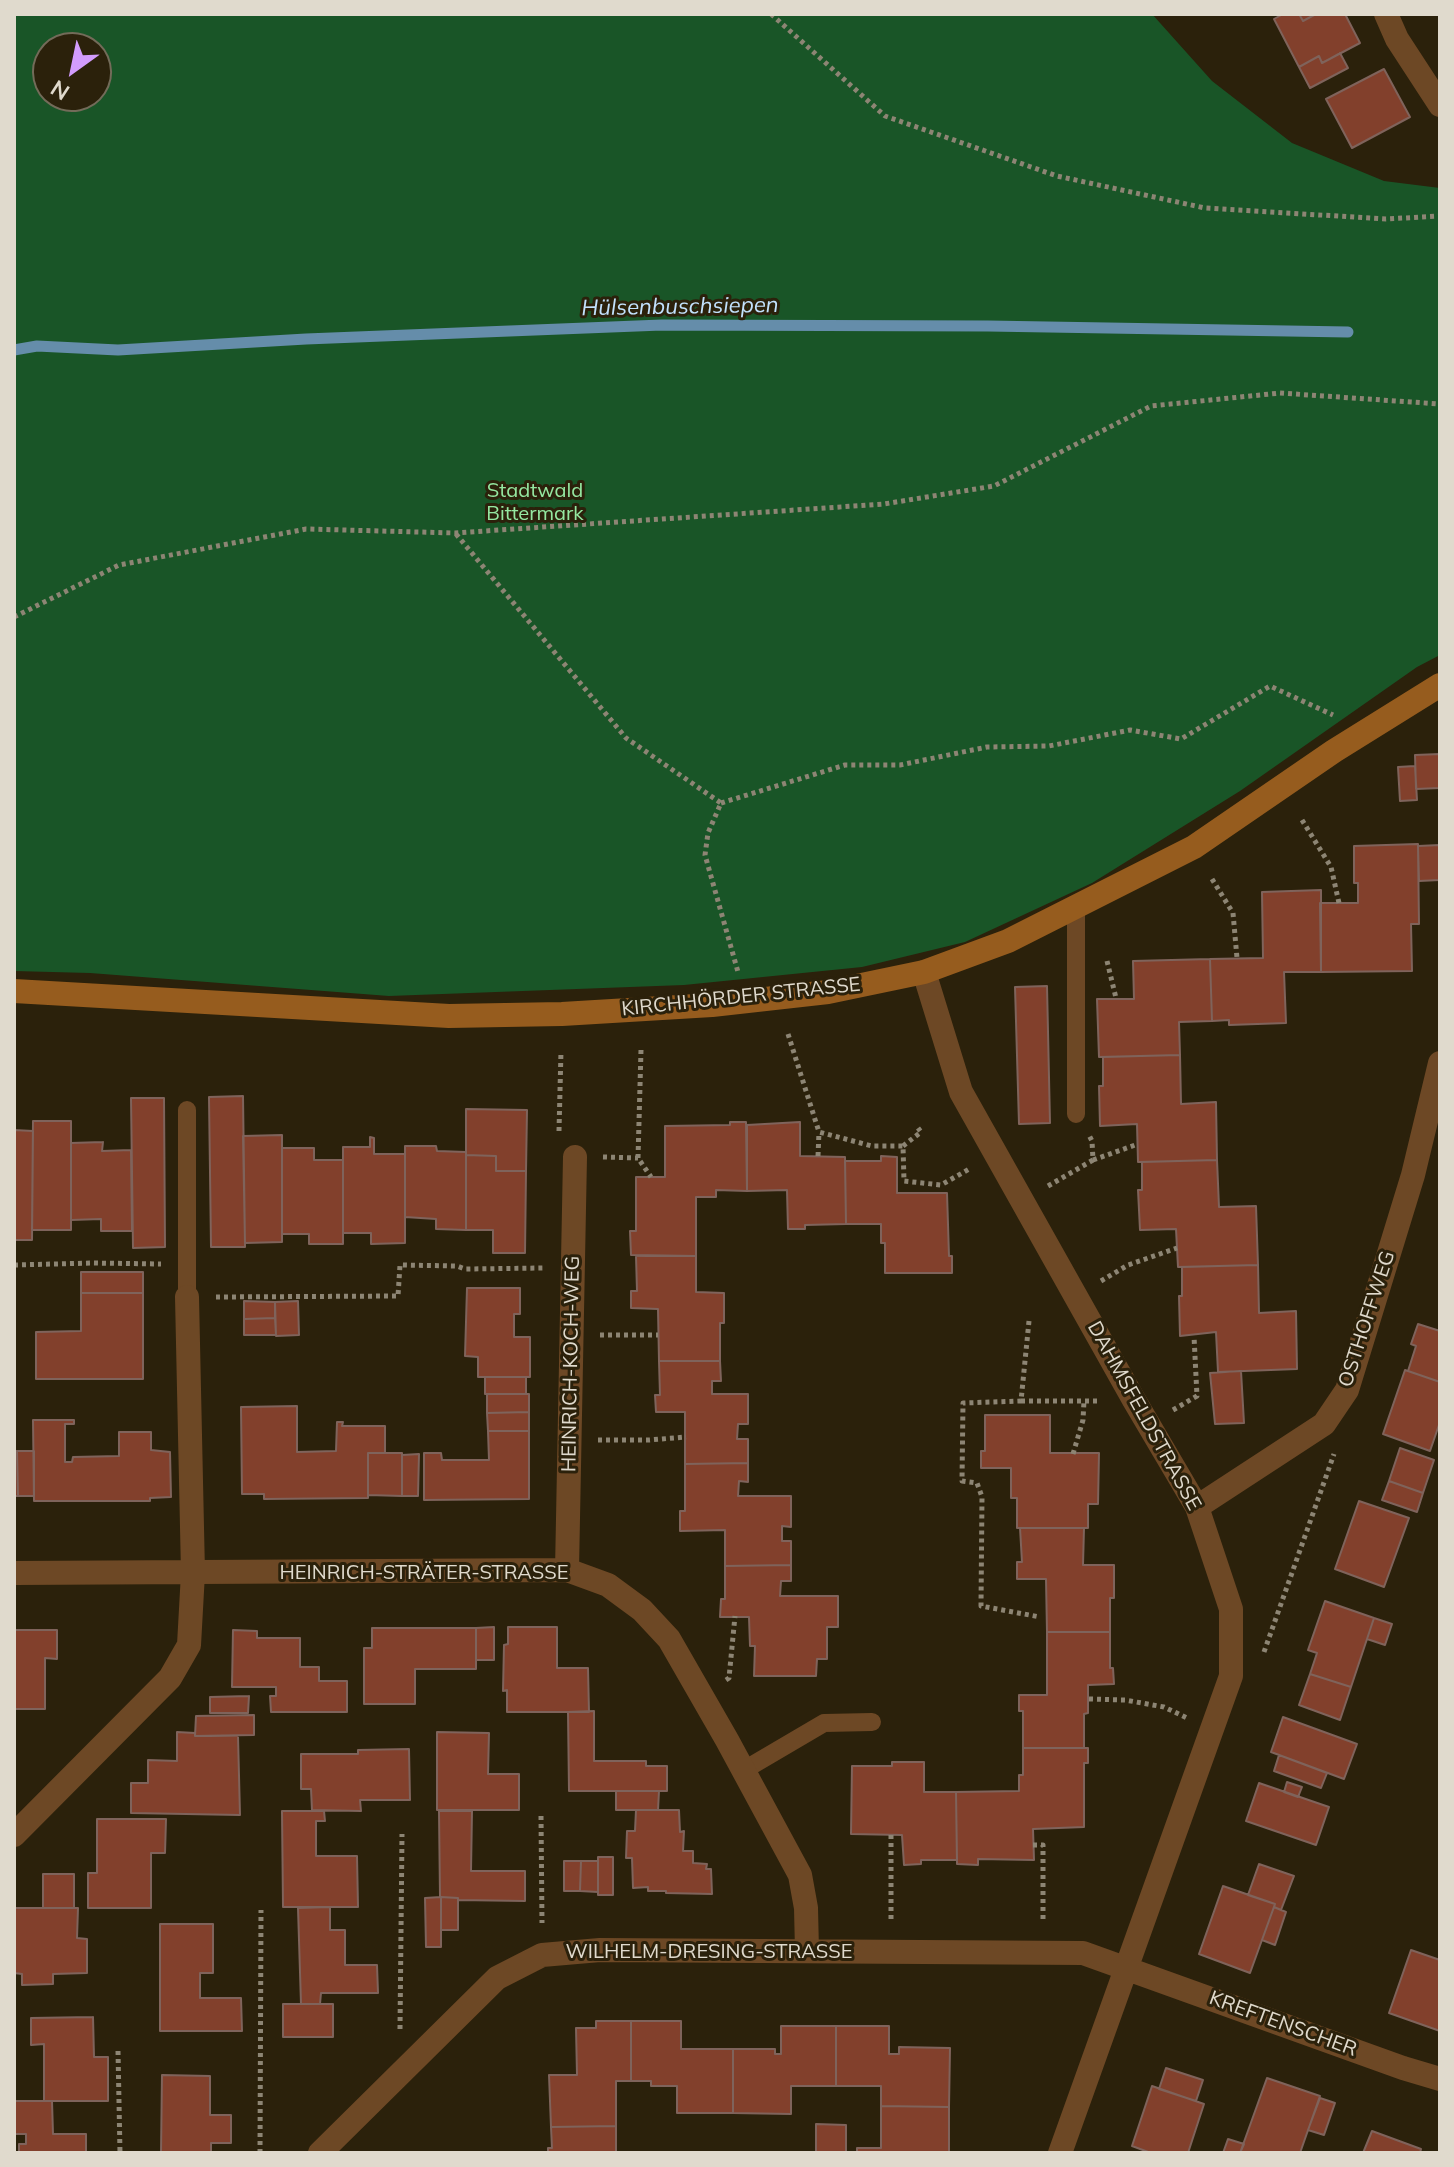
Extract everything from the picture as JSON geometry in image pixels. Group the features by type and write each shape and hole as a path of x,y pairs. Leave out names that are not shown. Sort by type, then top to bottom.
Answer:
{"main road":[{"name":"KIRCHHÖRDER STRASSE","path":"14,991 449,1016 562,1014 712,1005 828,992 924,972 1008,941 1194,847 1334,751 1440,685"}],"street":[{"path":"1386,14 1397,39 1440,105"},
{"name":"DAHMSFELDSTRASSE","path":"924,972 961,1092 1197,1507 1231,1609 1231,1676 1060,2153"},
{"name":"OSTHOFFWEG","path":"1197,1507 1324,1424 1347,1390 1413,1175 1440,1063"},
{"name":"HEINRICH-KOCH-WEG","path":"567,1570 575,1157"},
{"path":"14,1835 170,1678 189,1645 193,1573 187,1297"},
{"name":"HEINRICH-STRÄTER-STRASSE","path":"14,1573 567,1570 608,1585 642,1610 669,1639 744,1770 800,1875 806,1908 807,1951"},
{"name":"WILHELM-DRESING-STRASSE","path":"320,2153 497,1978 542,1955 600,1950 1043,1952 1083,1953 1126,1967"},
{"name":"KREFTENSCHER","path":"1126,1967 1440,2079"}],"lane":[{"path":"1076,908 1076,1114"},
{"path":"187,1110 187,1297"},
{"path":"744,1770 824,1723 872,1722"}],"path":[{"path":"771,14 885,116 1057,176 1205,208 1386,219 1440,216"},
{"path":"14,617 119,565 306,529 455,533 884,504 994,486 1151,406 1280,393 1440,404"},
{"path":"455,533 626,738 721,803"},
{"path":"740,980 705,855 708,833 721,803 845,765 900,765 987,747 1049,746 1130,730 1181,739 1270,686 1340,719"},
{"path":"1302,820 1331,867 1339,903"},
{"path":"1212,879 1233,913 1237,958"},
{"path":"1108,970 1116,998"},
{"path":"788,1034 819,1132 818,1156"},
{"path":"641,1050 638,1158 651,1177"},
{"path":"561,1051 559,1157 575,1157"},
{"path":"1076,1114 1092,1141 1093,1160"},
{"path":"819,1132 872,1146 903,1146 921,1132 918,1128"},
{"path":"1023,1200 1093,1160 1138,1144"},
{"path":"903,1146 904,1181 941,1185 996,1154"},
{"path":"1076,1296 1128,1265 1177,1248"},
{"path":"14,1265 187,1265"},
{"path":"187,1297 398,1296 400,1265 457,1266 465,1269 572,1267"},
{"path":"1021,1401 1029,1321"},
{"path":"571,1335 658,1335"},
{"path":"1148,1424 1197,1396 1194,1336"},
{"path":"1040,1617 981,1606 982,1497 977,1483 962,1481 963,1403 1134,1400"},
{"path":"1073,1454 1083,1420 1084,1401"},
{"path":"569,1439 686,1437"},
{"path":"1231,1676 1263,1654 1338,1444"},
{"path":"701,1696 729,1678 735,1616"},
{"path":"1089,1699 1125,1700 1164,1707 1213,1731"},
{"path":"541,1816 542,1955"},
{"path":"399,2073 402,1834"},
{"path":"891,1835 891,1951"},
{"path":"1033,1845 1043,1845 1043,1952"},
{"path":"260,2153 261,1910"},
{"path":"118,2051 120,2153"}],"green space":[{"name":"Stadtwald Bittermark","path":"14,14 1152,14 1212,81 1292,143 1384,181 1440,188 1440,655 1417,667 1240,791 1092,883 965,942 862,967 684,985 389,996 90,973 14,971"}],"building":[{"path":"1283,14 1299,14 1303,21 1316,14 1345,14 1360,43 1322,63 1319,56 1299,67 1274,19"},
{"path":"1299,14 1316,14 1303,21"},
{"path":"1340,53 1348,68 1310,88 1299,67 1319,56 1322,63"},
{"path":"1384,69 1410,117 1352,148 1326,99"},
{"path":"1440,754 1440,788 1416,789 1415,755"},
{"path":"1415,766 1417,800 1400,801 1398,767"},
{"path":"1418,844 1419,924 1411,924 1412,971 1321,972 1320,903 1358,903 1358,883 1354,883 1354,846"},
{"path":"1440,845 1440,880 1419,881 1418,846"},
{"path":"1321,890 1321,972 1284,972 1286,1023 1229,1025 1229,1020 1212,1021 1210,959 1263,958 1262,892"},
{"path":"1210,959 1212,1021 1179,1022 1180,1055 1099,1057 1097,999 1134,999 1133,961"},
{"path":"1047,986 1050,1123 1019,1124 1015,987"},
{"path":"1180,1055 1181,1104 1216,1102 1217,1160 1138,1162 1137,1124 1100,1126 1099,1086 1103,1086 1103,1057"},
{"path":"243,1096 245,1247 211,1247 209,1097"},
{"path":"131,1098 164,1098 165,1247 133,1248"},
{"path":"466,1109 527,1110 526,1171 496,1171 496,1156 466,1155"},
{"path":"33,1121 71,1121 71,1230 32,1230"},
{"path":"730,1122 746,1122 747,1191 716,1190 716,1197 696,1197 696,1256 631,1255 630,1231 636,1231 636,1177 665,1177 665,1126 730,1125"},
{"path":"800,1122 800,1156 845,1157 846,1224 805,1225 805,1229 788,1229 787,1190 747,1191 747,1125"},
{"path":"14,1130 33,1131 32,1240 14,1240"},
{"path":"282,1135 282,1242 245,1243 243,1136"},
{"path":"370,1137 374,1138 374,1154 405,1154 405,1243 371,1244 371,1233 343,1233 343,1147 370,1147"},
{"path":"103,1142 102,1151 131,1150 132,1231 101,1231 101,1219 71,1220 71,1143"},
{"path":"405,1146 436,1146 437,1151 466,1152 466,1230 436,1229 436,1219 405,1217"},
{"path":"282,1148 314,1148 314,1160 343,1160 343,1244 309,1244 309,1234 282,1234"},
{"path":"466,1155 496,1156 496,1171 526,1171 525,1253 493,1253 493,1230 466,1230"},
{"path":"881,1156 897,1157 897,1193 947,1193 952,1273 885,1273 885,1243 881,1243 881,1224 846,1224 845,1161 881,1161"},
{"path":"1217,1160 1219,1207 1256,1206 1258,1265 1178,1267 1176,1229 1140,1230 1138,1190 1142,1190 1142,1162"},
{"path":"636,1256 696,1256 696,1292 724,1293 720,1361 659,1361 658,1309 631,1308 631,1291 637,1291"},
{"path":"1258,1265 1259,1313 1296,1311 1297,1369 1218,1372 1216,1332 1180,1336 1182,1267"},
{"path":"81,1272 143,1272 143,1293 81,1293"},
{"path":"467,1288 520,1288 520,1314 514,1314 514,1337 530,1337 530,1377 478,1377 478,1357 465,1356"},
{"path":"81,1293 143,1293 143,1379 36,1379 36,1332 81,1331"},
{"path":"244,1301 275,1302 275,1318 244,1319"},
{"path":"298,1301 299,1335 276,1336 275,1302"},
{"path":"275,1318 276,1335 244,1335 244,1319"},
{"path":"1418,1324 1440,1331 1440,1382 1408,1371 1416,1346 1411,1344"},
{"path":"659,1361 720,1361 721,1381 712,1381 712,1394 748,1394 748,1424 738,1424 737,1439 748,1439 748,1463 685,1464 685,1412 656,1412 655,1395 660,1395"},
{"path":"1405,1370 1440,1382 1440,1422 1430,1451 1383,1434"},
{"path":"1241,1371 1244,1423 1215,1424 1210,1373"},
{"path":"485,1377 526,1377 526,1394 485,1394"},
{"path":"487,1394 529,1394 529,1412 487,1413"},
{"path":"297,1406 297,1452 336,1451 337,1422 343,1422 342,1426 385,1426 385,1453 368,1453 368,1498 264,1499 264,1494 242,1494 241,1407"},
{"path":"529,1412 529,1431 488,1431 487,1413"},
{"path":"985,1415 1050,1415 1050,1453 1099,1453 1098,1504 1088,1504 1088,1528 1017,1528 1017,1498 1011,1498 1011,1468 981,1468 981,1451 985,1451"},
{"path":"33,1420 74,1420 74,1424 65,1424 65,1462 72,1462 73,1457 119,1456 119,1432 151,1432 151,1450 170,1452 171,1497 150,1498 150,1501 34,1501"},
{"path":"488,1431 529,1431 529,1499 424,1500 424,1453 441,1453 442,1460 489,1460"},
{"path":"1400,1448 1434,1460 1423,1493 1389,1481"},
{"path":"14,1451 17,1451 18,1496 14,1496"},
{"path":"17,1451 34,1451 34,1496 18,1496"},
{"path":"368,1453 402,1453 402,1496 368,1495"},
{"path":"419,1454 418,1496 402,1496 402,1455"},
{"path":"748,1463 748,1482 739,1481 738,1496 791,1496 791,1527 782,1526 782,1541 791,1541 791,1565 725,1566 725,1530 680,1531 680,1511 685,1511 685,1464"},
{"path":"1389,1481 1423,1493 1417,1512 1382,1500"},
{"path":"1359,1501 1409,1518 1384,1587 1335,1569"},
{"path":"1020,1528 1084,1528 1083,1565 1114,1565 1110,1632 1047,1632 1046,1579 1017,1579 1017,1562 1022,1562"},
{"path":"791,1565 791,1581 781,1581 780,1596 838,1596 838,1627 827,1627 827,1659 817,1659 816,1676 754,1676 755,1646 750,1646 749,1617 720,1617 721,1599 725,1599 725,1566"},
{"path":"1325,1601 1374,1618 1351,1687 1310,1674 1317,1653 1308,1650"},
{"path":"1374,1618 1392,1624 1385,1645 1367,1639"},
{"path":"494,1627 494,1660 476,1660 476,1628"},
{"path":"508,1627 557,1627 557,1668 588,1668 589,1712 507,1712 507,1690 503,1691 504,1645 508,1644"},
{"path":"372,1628 476,1628 476,1669 415,1669 415,1704 364,1704 364,1648 372,1648"},
{"path":"14,1630 57,1630 57,1659 45,1658 45,1709 14,1709"},
{"path":"233,1630 257,1631 257,1638 300,1638 300,1667 319,1667 319,1681 347,1681 347,1712 271,1712 270,1696 276,1696 276,1687 232,1687"},
{"path":"1047,1632 1110,1632 1110,1668 1113,1668 1114,1684 1088,1685 1084,1748 1023,1748 1023,1711 1019,1711 1019,1695 1047,1695"},
{"path":"1310,1674 1351,1687 1340,1720 1299,1705"},
{"path":"249,1696 248,1713 210,1713 210,1697"},
{"path":"594,1711 594,1761 646,1761 646,1766 667,1766 667,1791 569,1791 568,1712"},
{"path":"254,1715 254,1735 195,1736 196,1716"},
{"path":"1283,1717 1357,1744 1344,1779 1271,1752"},
{"path":"177,1732 195,1733 195,1736 238,1736 240,1815 131,1813 131,1783 148,1783 148,1760 177,1761"},
{"path":"437,1732 489,1733 488,1774 519,1774 519,1810 437,1810"},
{"path":"1023,1748 1088,1748 1088,1763 1084,1763 1084,1827 1033,1829 1034,1860 978,1859 978,1865 957,1864 956,1792 1019,1791 1019,1775 1023,1775"},
{"path":"409,1749 410,1800 360,1800 361,1811 312,1810 311,1789 301,1789 301,1754 358,1754 358,1750"},
{"path":"1279,1755 1327,1773 1321,1788 1274,1771"},
{"path":"892,1762 924,1762 924,1792 956,1792 957,1860 921,1860 921,1864 904,1865 902,1835 851,1834 852,1766 892,1766"},
{"path":"1287,1782 1302,1787 1298,1797 1284,1792"},
{"path":"1259,1783 1329,1807 1316,1845 1246,1821"},
{"path":"616,1791 659,1791 658,1810 616,1810"},
{"path":"636,1810 679,1810 680,1832 684,1831 683,1851 693,1851 693,1863 707,1864 706,1869 711,1869 712,1894 666,1893 648,1891 648,1887 633,1888 632,1858 626,1858 627,1831 635,1831"},
{"path":"282,1811 324,1811 325,1821 316,1821 316,1856 357,1856 358,1907 283,1907"},
{"path":"439,1811 472,1811 471,1871 525,1871 525,1901 440,1897"},
{"path":"97,1819 166,1819 165,1853 151,1853 151,1908 88,1908 88,1873 97,1873"},
{"path":"598,1857 613,1857 613,1895 598,1895"},
{"path":"564,1861 581,1861 580,1891 564,1891"},
{"path":"581,1861 598,1861 598,1892 580,1891"},
{"path":"1259,1864 1294,1876 1281,1910 1274,1907 1275,1904 1248,1895"},
{"path":"43,1874 74,1874 74,1908 43,1908"},
{"path":"1223,1886 1275,1904 1250,1973 1199,1954"},
{"path":"441,1897 458,1898 458,1930 441,1930"},
{"path":"441,1897 441,1947 426,1947 425,1898"},
{"path":"330,1907 330,1930 345,1930 345,1965 377,1965 378,1993 321,1993 320,2004 301,2004 298,1908"},
{"path":"1274,1907 1286,1912 1275,1945 1262,1940"},
{"path":"14,1908 78,1908 77,1938 87,1939 87,1973 53,1974 53,1984 22,1985 22,1974 14,1973"},
{"path":"160,1924 213,1924 213,1973 200,1973 200,1998 241,1998 242,2031 160,2031"},
{"path":"1411,1950 1440,1960 1440,2031 1389,2013"},
{"path":"283,2004 333,2004 333,2037 283,2037"},
{"path":"93,2017 94,2057 108,2057 108,2101 44,2101 44,2044 31,2045 31,2018"},
{"path":"596,2021 631,2021 631,2081 616,2081 616,2126 551,2127 549,2075 577,2075 576,2028 596,2028"},
{"path":"631,2021 681,2021 681,2049 733,2049 733,2113 677,2113 677,2086 651,2086 651,2081 631,2081"},
{"path":"781,2026 836,2026 836,2086 791,2086 791,2114 733,2113 733,2049 775,2049 775,2054 781,2054"},
{"path":"836,2026 889,2026 889,2054 899,2054 899,2047 950,2048 949,2107 881,2106 881,2086 836,2086"},
{"path":"1166,2068 1203,2080 1196,2101 1159,2089"},
{"path":"162,2075 210,2076 210,2115 231,2115 231,2143 211,2143 211,2153 161,2153"},
{"path":"1267,2078 1320,2096 1300,2153 1240,2153"},
{"path":"1152,2086 1204,2104 1188,2153 1151,2153 1132,2146"},
{"path":"1320,2098 1335,2103 1324,2135 1308,2130"},
{"path":"14,2101 52,2101 53,2134 86,2134 86,2153 19,2153 19,2144 26,2144 26,2134 14,2134"},
{"path":"881,2106 949,2107 949,2153 857,2153 857,2148 881,2148"},
{"path":"816,2124 846,2125 846,2153 816,2153"},
{"path":"616,2126 616,2153 548,2153 548,2148 552,2148 551,2127"},
{"path":"1372,2131 1421,2149 1420,2153 1363,2153"},
{"path":"1228,2139 1244,2144 1240,2153 1223,2153"}],"waterway":[{"name":"Hülsenbuschsiepen","path":"14,350 37,346 118,350 662,325 1348,332"}]}
